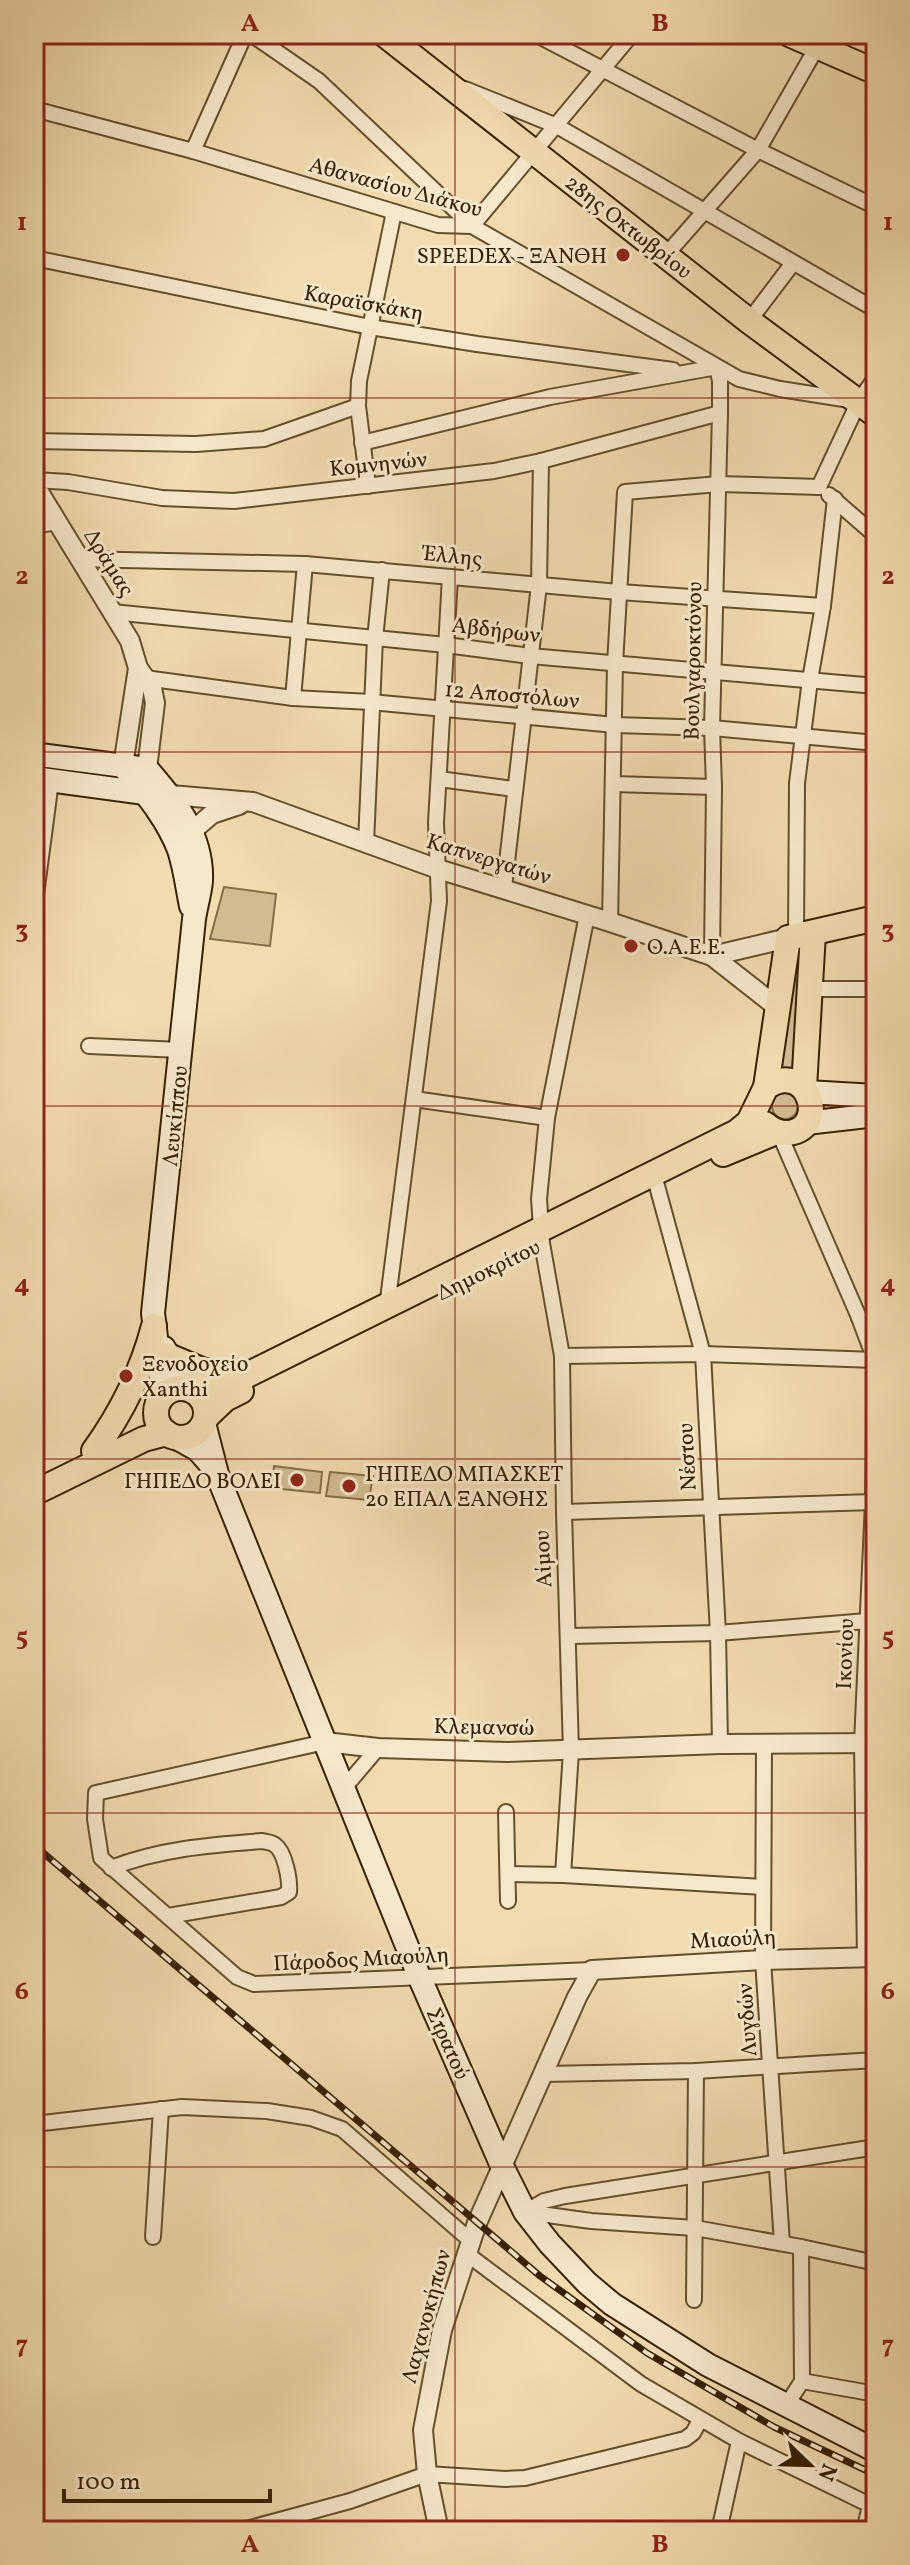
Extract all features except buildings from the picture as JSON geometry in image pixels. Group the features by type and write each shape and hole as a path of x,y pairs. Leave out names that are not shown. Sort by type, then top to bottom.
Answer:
{"main road":[{"name":"28ης Οκτωβρίου","path":"384,34 749,321 868,408"},
{"path":"789,34 876,72"},
{"path":"36,755 147,769"},
{"name":"Λευκίππου","path":"123,766 161,814 179,851 194,919"},
{"name":"Λευκίππου","path":"147,769 170,794 191,832 201,859 201,884 194,919 154,1320 161,1378 157,1407"},
{"path":"43,780 145,793"},
{"path":"799,936 876,918"},
{"path":"799,936 810,989 805,1090 811,1108 806,1123"},
{"path":"799,936 777,1007 762,1096 762,1121 777,1132 794,1132 806,1123 876,1115"},
{"path":"762,1096 781,1080 789,1080 805,1090 876,1096"},
{"name":"Δημοκρίτου","path":"205,1420 225,1399 655,1180 737,1132 749,1122 762,1096"},
{"name":"Δημοκρίτου","path":"655,1180 777,1132"},
{"name":"Δημοκρίτου","path":"193,1391 214,1389 245,1376 541,1237"},
{"path":"94,1451 133,1387 154,1320"},
{"name":"Λευκίππου","path":"154,1320 166,1355 180,1378 193,1391"},
{"path":"166,1355 204,1371 245,1376"},
{"path":"34,1479 94,1451 141,1423 169,1391 176,1388 193,1391 204,1403 205,1420 192,1435 144,1439 34,1493"},
{"path":"157,1407 157,1420 171,1435"},
{"name":"Στρατού","path":"205,1420 217,1474 419,1976 525,2212 550,2244 612,2304 708,2365 876,2451"},
{"name":"Στρατού","path":"171,1435 198,1450 217,1474"}],"street":[{"path":"193,151 248,34 319,81 472,226 632,34"},
{"path":"535,34 758,150 876,207"},
{"path":"666,255 758,150 817,47"},
{"path":"446,82 557,126 876,310"},
{"name":"Αθανασίου Διάκου","path":"34,109 193,151 438,225 472,226 749,383 868,408"},
{"path":"368,486 358,406 359,381 394,212"},
{"name":"Καραϊσκάκη","path":"34,258 370,327 689,372"},
{"path":"749,321 793,263"},
{"path":"362,443 550,397 717,367"},
{"name":"Βουλγαροκτόνου","path":"712,956 712,728 720,413 717,367"},
{"path":"819,487 868,408 876,377"},
{"path":"34,441 196,444 264,439 358,406"},
{"name":"Κομνηνών","path":"34,482 68,482 162,498 234,501 444,478 541,461 720,413"},
{"path":"504,888 539,585 541,461"},
{"name":"Δράμας","path":"34,482 130,641 142,673 152,688 155,703 147,769"},
{"path":"610,922 615,664 625,492 719,484 819,487 876,536"},
{"path":"712,956 799,936 797,783 835,499"},
{"path":"34,526 57,522"},
{"name":"Έλλης","path":"79,559 305,564 619,592 823,606"},
{"path":"293,698 305,564"},
{"path":"366,843 371,702 382,570"},
{"path":"387,1307 439,901 436,823 450,577"},
{"name":"Αβδήρων","path":"112,612 530,656 876,686"},
{"name":"Δράμας","path":"123,766 142,673"},
{"name":"12 Αποστόλων","path":"142,673 293,698 876,743"},
{"path":"439,779 514,789"},
{"path":"34,910 43,780"},
{"path":"613,784 714,787"},
{"name":"Καπνεργατών","path":"145,793 253,802 438,869 712,956"},
{"path":"191,832 224,808 253,802"},
{"name":"Αίμου","path":"563,1875 571,1751 562,1356 541,1237 539,1199 547,1118 587,915"},
{"path":"712,956 777,1007"},
{"path":"810,989 876,989"},
{"path":"89,1046 181,1050"},
{"path":"414,1099 547,1118"},
{"name":"Ικονίου","path":"777,1132 876,1360 867,1621 870,1957"},
{"name":"Νέστου","path":"655,1180 703,1354 718,1633 720,1744"},
{"path":"562,1356 703,1354 876,1360"},
{"path":"564,1512 873,1502"},
{"path":"569,1636 718,1633 867,1621"},
{"name":"Κλεμανσώ","path":"96,1793 325,1742 378,1748 507,1752 720,1744 869,1743"},
{"name":"Λυγδών","path":"764,1745 763,1960 782,2243"},
{"path":"344,1788 378,1748"},
{"name":"Πάροδος Μιαούλη","path":"96,1793 95,1819 102,1861 237,1977 254,1984 592,1970"},
{"path":"506,1812 508,1901"},
{"path":"111,1868 135,1858 177,1850 262,1841 272,1842 278,1847 289,1892 281,1897 168,1916"},
{"path":"508,1874 763,1887"},
{"name":"Μιαούλη","path":"592,1970 870,1957"},
{"path":"502,2166 592,1970"},
{"path":"544,2074 696,2071 876,2060"},
{"path":"694,2300 696,2071"},
{"path":"34,2124 182,2107 267,2111 311,2118 342,2129 469,2248 641,2384 739,2441 873,2507 864,2531"},
{"path":"153,2237 161,2109"},
{"path":"525,2212 544,2201 565,2196 876,2147"},
{"name":"Λαχανοκήπων","path":"439,2531 427,2474 423,2430 429,2388 442,2330 469,2248 502,2166"},
{"path":"525,2212 591,2221 695,2228 876,2263"},
{"path":"786,2406 802,2381 801,2247"},
{"path":"802,2381 876,2394"},
{"path":"239,2531 350,2501 427,2474 525,2478 685,2439 693,2433 700,2420"},
{"path":"719,2531 739,2441"}],"shaded area":[{"path":"224,887 276,894 270,946 210,939"},
{"path":"797,952 801,952 798,1070 782,1070 780,1067"},
{"path":"785,1093 794,1097 798,1106 794,1115 785,1119 776,1115 772,1106 776,1097"},
{"name":"ΓΗΠΕΔΟ ΒΟΛΕΙ","path":"274,1466 322,1472 320,1493 272,1488"},
{"name":"ΓΗΠΕΔΟ ΜΠΑΣΚΕΤ 2ο ΕΠΑΛ ΞΑΝΘΗΣ","path":"330,1472 373,1476 369,1500 326,1496"}],"railway":[{"path":"34,1845 540,2276 647,2353 774,2427 876,2475"}],"place":[{"name":"SPEEDEX - ΞΑΝΘΗ","path":"623,255"},
{"name":"Ο.Α.Ε.Ε.","path":"631,946"},
{"name":"Ξενοδοχείο Xanthi","path":"126,1376"},
{"name":"ΓΗΠΕΔΟ ΒΟΛΕΙ","path":"297,1480"},
{"name":"ΓΗΠΕΔΟ ΜΠΑΣΚΕΤ 2ο ΕΠΑΛ ΞΑΝΘΗΣ","path":"349,1486"}]}
